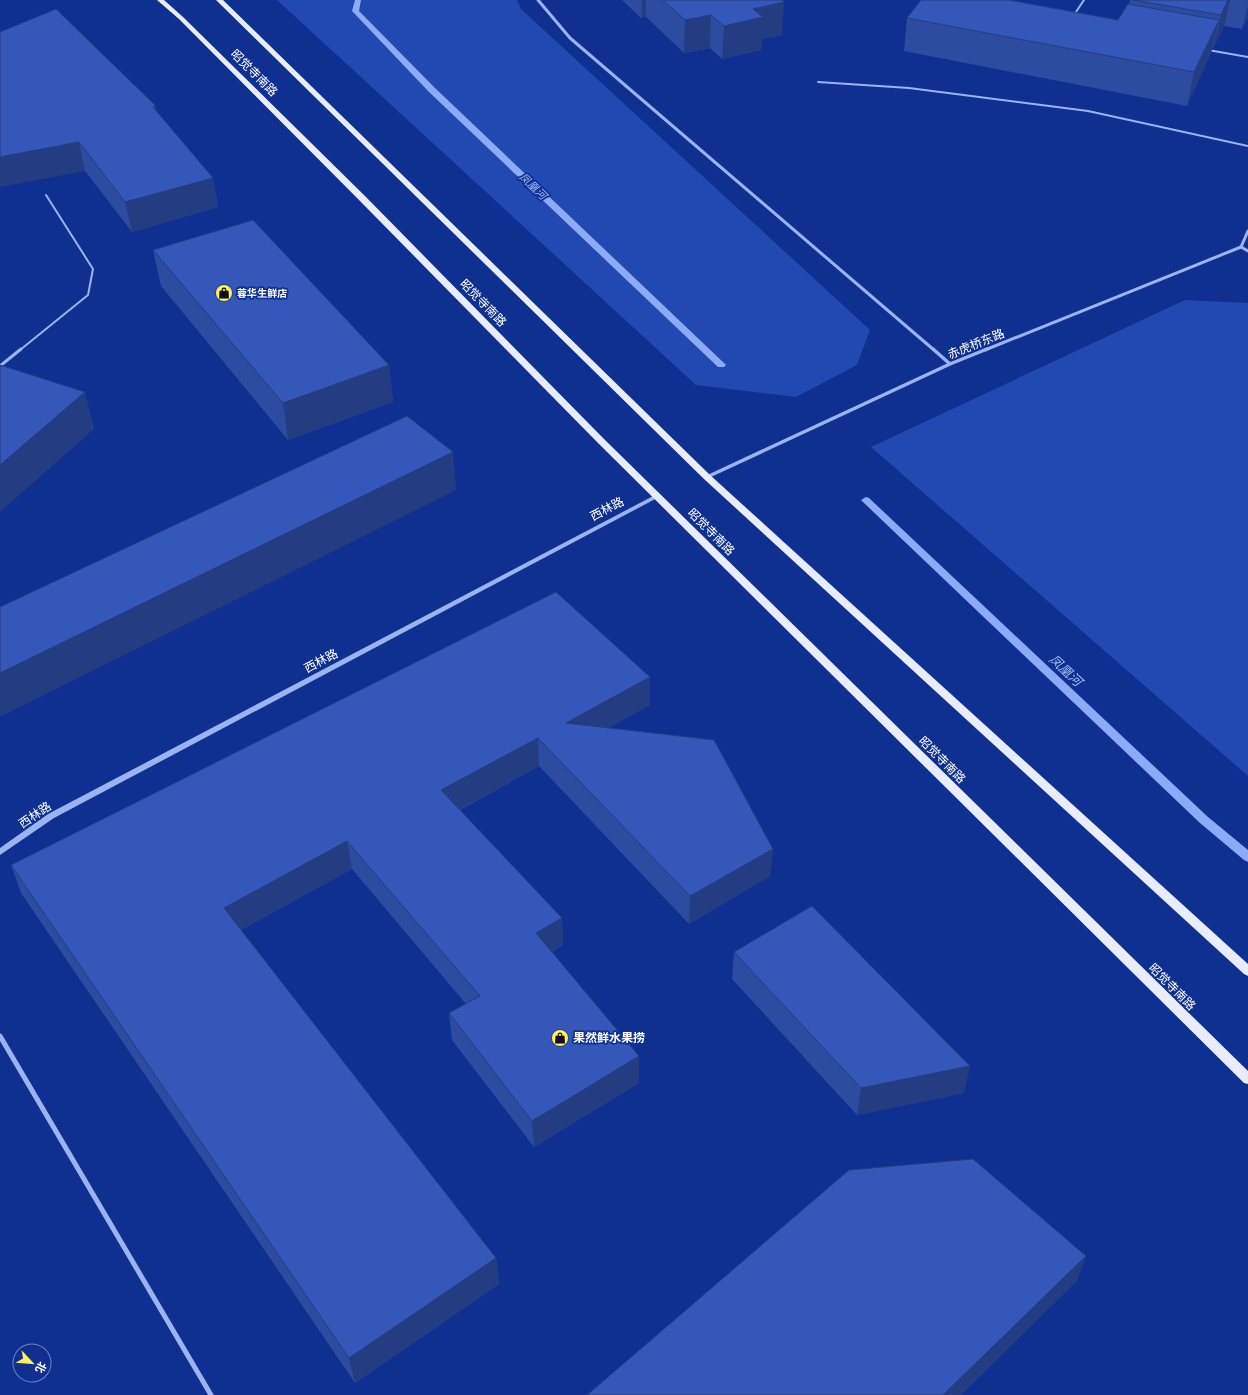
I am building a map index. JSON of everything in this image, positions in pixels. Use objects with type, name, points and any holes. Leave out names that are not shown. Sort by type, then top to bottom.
[{"type":"main road","name":"昭觉寺南路","points":[[160,0],[181,18],[362,198],[657,496],[1248,1079]]},
{"type":"main road","points":[[219,0],[707,477],[1248,971]]},
{"type":"street","points":[[538,0],[570,38],[950,364]]},
{"type":"street","points":[[1248,231],[1241,247],[1248,251]]},
{"type":"street","name":"赤虎桥东路","points":[[707,477],[950,364],[1241,247]]},
{"type":"street","name":"西林路","points":[[0,852],[51,816],[657,496]]},
{"type":"street","points":[[0,1036],[212,1395]]},
{"type":"lane","points":[[1071,18],[1084,0]]},
{"type":"lane","points":[[1201,48],[1248,57]]},
{"type":"lane","points":[[818,82],[909,88],[1088,111],[1248,146]]},
{"type":"lane","points":[[0,366],[88,295],[93,269],[46,195]]},
{"type":"shaded area","points":[[277,0],[517,0],[521,9],[870,330],[857,365],[796,397],[696,385]]},
{"type":"shaded area","points":[[1185,300],[1248,303],[1248,776],[871,447]]},
{"type":"building","points":[[663,0],[782,0],[784,2],[753,9],[763,17],[724,26],[711,15],[685,20]]},
{"type":"building","points":[[921,0],[1009,0],[1118,20],[1128,4],[1219,20],[1194,72],[907,18]]},
{"type":"building","points":[[1133,0],[1228,0],[1221,15]]},
{"type":"building","points":[[56,9],[156,106],[153,107],[213,178],[125,202],[79,142],[0,157],[0,32]]},
{"type":"building","points":[[253,220],[389,365],[283,403],[153,250]]},
{"type":"building","points":[[0,365],[85,392],[0,465]]},
{"type":"building","points":[[407,416],[453,452],[0,673],[0,607]]},
{"type":"building","points":[[556,592],[650,677],[566,723],[714,740],[773,849],[690,896],[538,738],[441,790],[562,918],[536,933],[639,1056],[532,1121],[449,1013],[480,996],[347,841],[224,908],[496,1258],[349,1358],[11,865]]},
{"type":"building","points":[[812,906],[970,1066],[861,1088],[734,952]]},
{"type":"building","points":[[973,1159],[1086,1256],[943,1395],[587,1395],[849,1170]]},
{"type":"waterway","name":"凤凰河","points":[[358,0],[355,11],[432,90],[721,365]]},
{"type":"waterway","name":"凤凰河","points":[[866,500],[1204,820],[1248,857]]},
{"type":"place","name":"蓉华生鲜店","points":[[224,293]]},
{"type":"place","name":"果然鲜水果捞","points":[[560,1038]]}]
